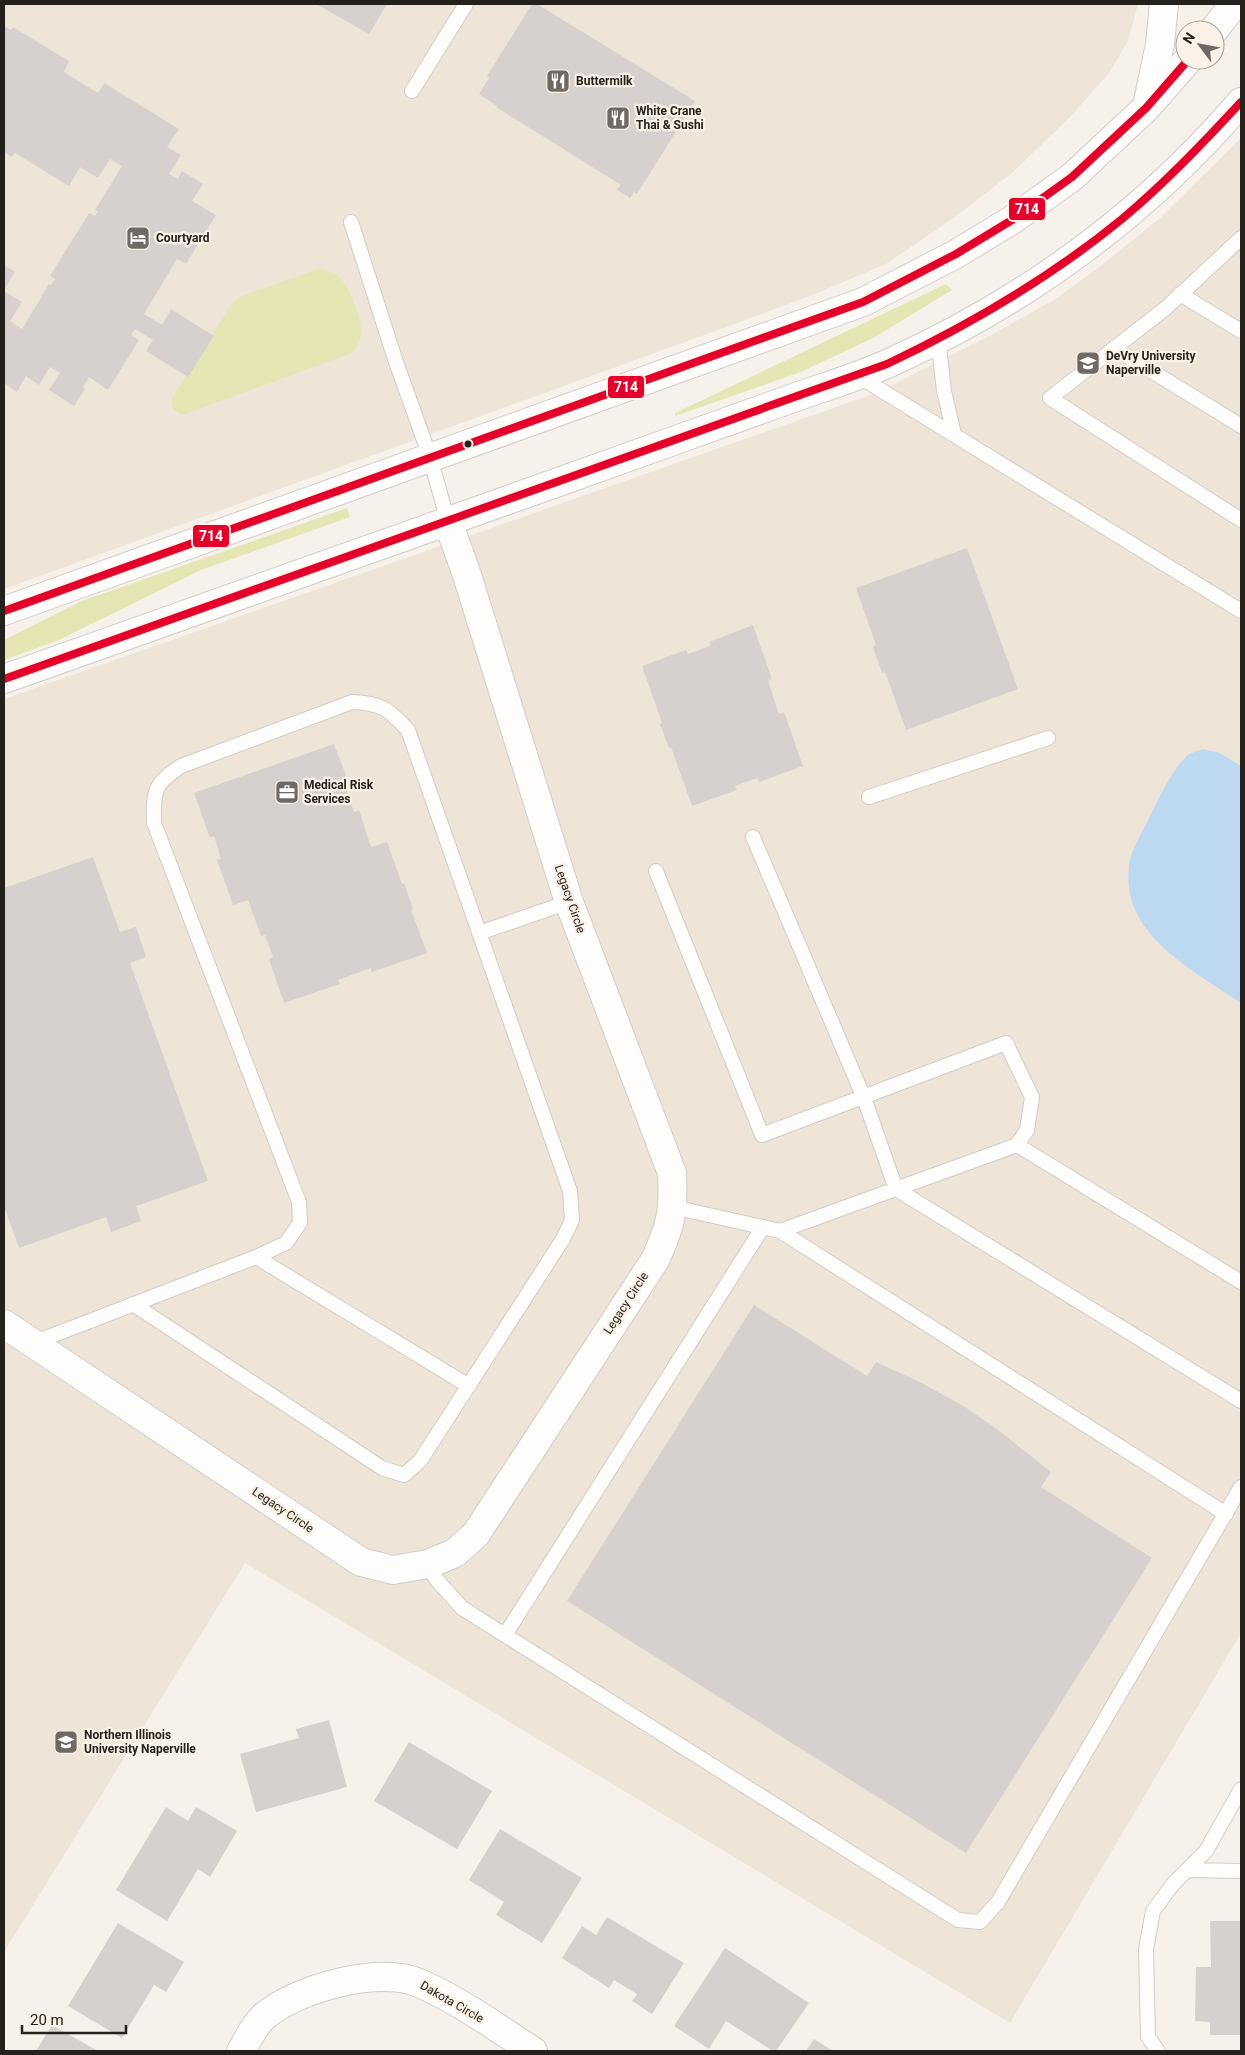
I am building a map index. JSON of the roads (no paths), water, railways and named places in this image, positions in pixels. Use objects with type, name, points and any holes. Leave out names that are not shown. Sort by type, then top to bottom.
[{"type":"street","points":[[1146,108],[1160,44],[1164,4]]},
{"type":"street","points":[[1222,20],[1234,4]]},
{"type":"street","points":[[4,611],[863,302],[956,254],[1012,220],[1072,177],[1146,108],[1179,70]]},
{"type":"street","points":[[4,679],[885,365],[1022,292],[1107,232],[1157,189],[1220,127],[1241,102]]},
{"type":"street","name":"Legacy Circle","points":[[4,1324],[361,1562],[393,1570],[428,1564],[455,1552],[476,1534],[655,1260],[669,1228],[673,1207],[672,1173],[570,902],[466,572],[448,522]]},
{"type":"street","name":"Dakota Circle","points":[[241,2051],[265,2015],[291,1998],[316,1987],[372,1978],[392,1977],[417,1982],[425,1986],[533,2051]]},
{"type":"lane","points":[[412,91],[466,4]]},
{"type":"lane","points":[[351,222],[396,362],[430,457],[448,522]]},
{"type":"lane","points":[[1241,238],[1166,308],[1050,398],[1241,520]]},
{"type":"lane","points":[[1180,294],[1241,331]]},
{"type":"lane","points":[[938,338],[944,391],[954,434]]},
{"type":"lane","points":[[1114,348],[1241,426]]},
{"type":"lane","points":[[856,375],[1241,610]]},
{"type":"lane","points":[[33,1343],[133,1304],[256,1257],[286,1243],[300,1223],[298,1202],[154,823],[154,799],[163,778],[181,766],[352,702],[369,703],[389,710],[408,730],[570,1191],[572,1220],[563,1239],[420,1461],[404,1475],[382,1468],[133,1304]]},
{"type":"lane","points":[[869,797],[1048,738]]},
{"type":"lane","points":[[753,837],[864,1098],[896,1188],[1241,1402]]},
{"type":"lane","points":[[656,871],[762,1135],[1006,1043],[1032,1097],[1027,1130],[1017,1145],[780,1231]]},
{"type":"lane","points":[[479,932],[570,902]]},
{"type":"lane","points":[[1017,1145],[1241,1282]]},
{"type":"lane","points":[[673,1207],[780,1231],[1226,1514]]},
{"type":"lane","points":[[505,1635],[763,1227]]},
{"type":"lane","points":[[256,1257],[469,1386]]},
{"type":"lane","points":[[428,1564],[436,1579],[462,1608],[958,1920],[980,1922],[998,1902],[1241,1488]]},
{"type":"lane","points":[[1158,2051],[1148,2037],[1146,1949],[1153,1911],[1173,1884],[1206,1850],[1241,1789]]},
{"type":"lane","points":[[1187,1870],[1241,1871]]},
{"type":"water","points":[[1203,749],[1220,753],[1241,766],[1241,1003],[1201,977],[1162,946],[1146,928],[1135,908],[1129,886],[1132,854],[1163,791],[1181,762],[1191,753]]},
{"type":"place","name":"Buttermilk","points":[[558,81]]},
{"type":"place","name":"White Crane Thai & Sushi","points":[[618,118]]},
{"type":"place","name":"Courtyard","points":[[138,238]]},
{"type":"place","name":"DeVry University Naperville","points":[[1088,363]]},
{"type":"place","name":"Medical Risk Services","points":[[287,792]]},
{"type":"place","name":"Northern Illinois University Naperville","points":[[66,1742]]}]
